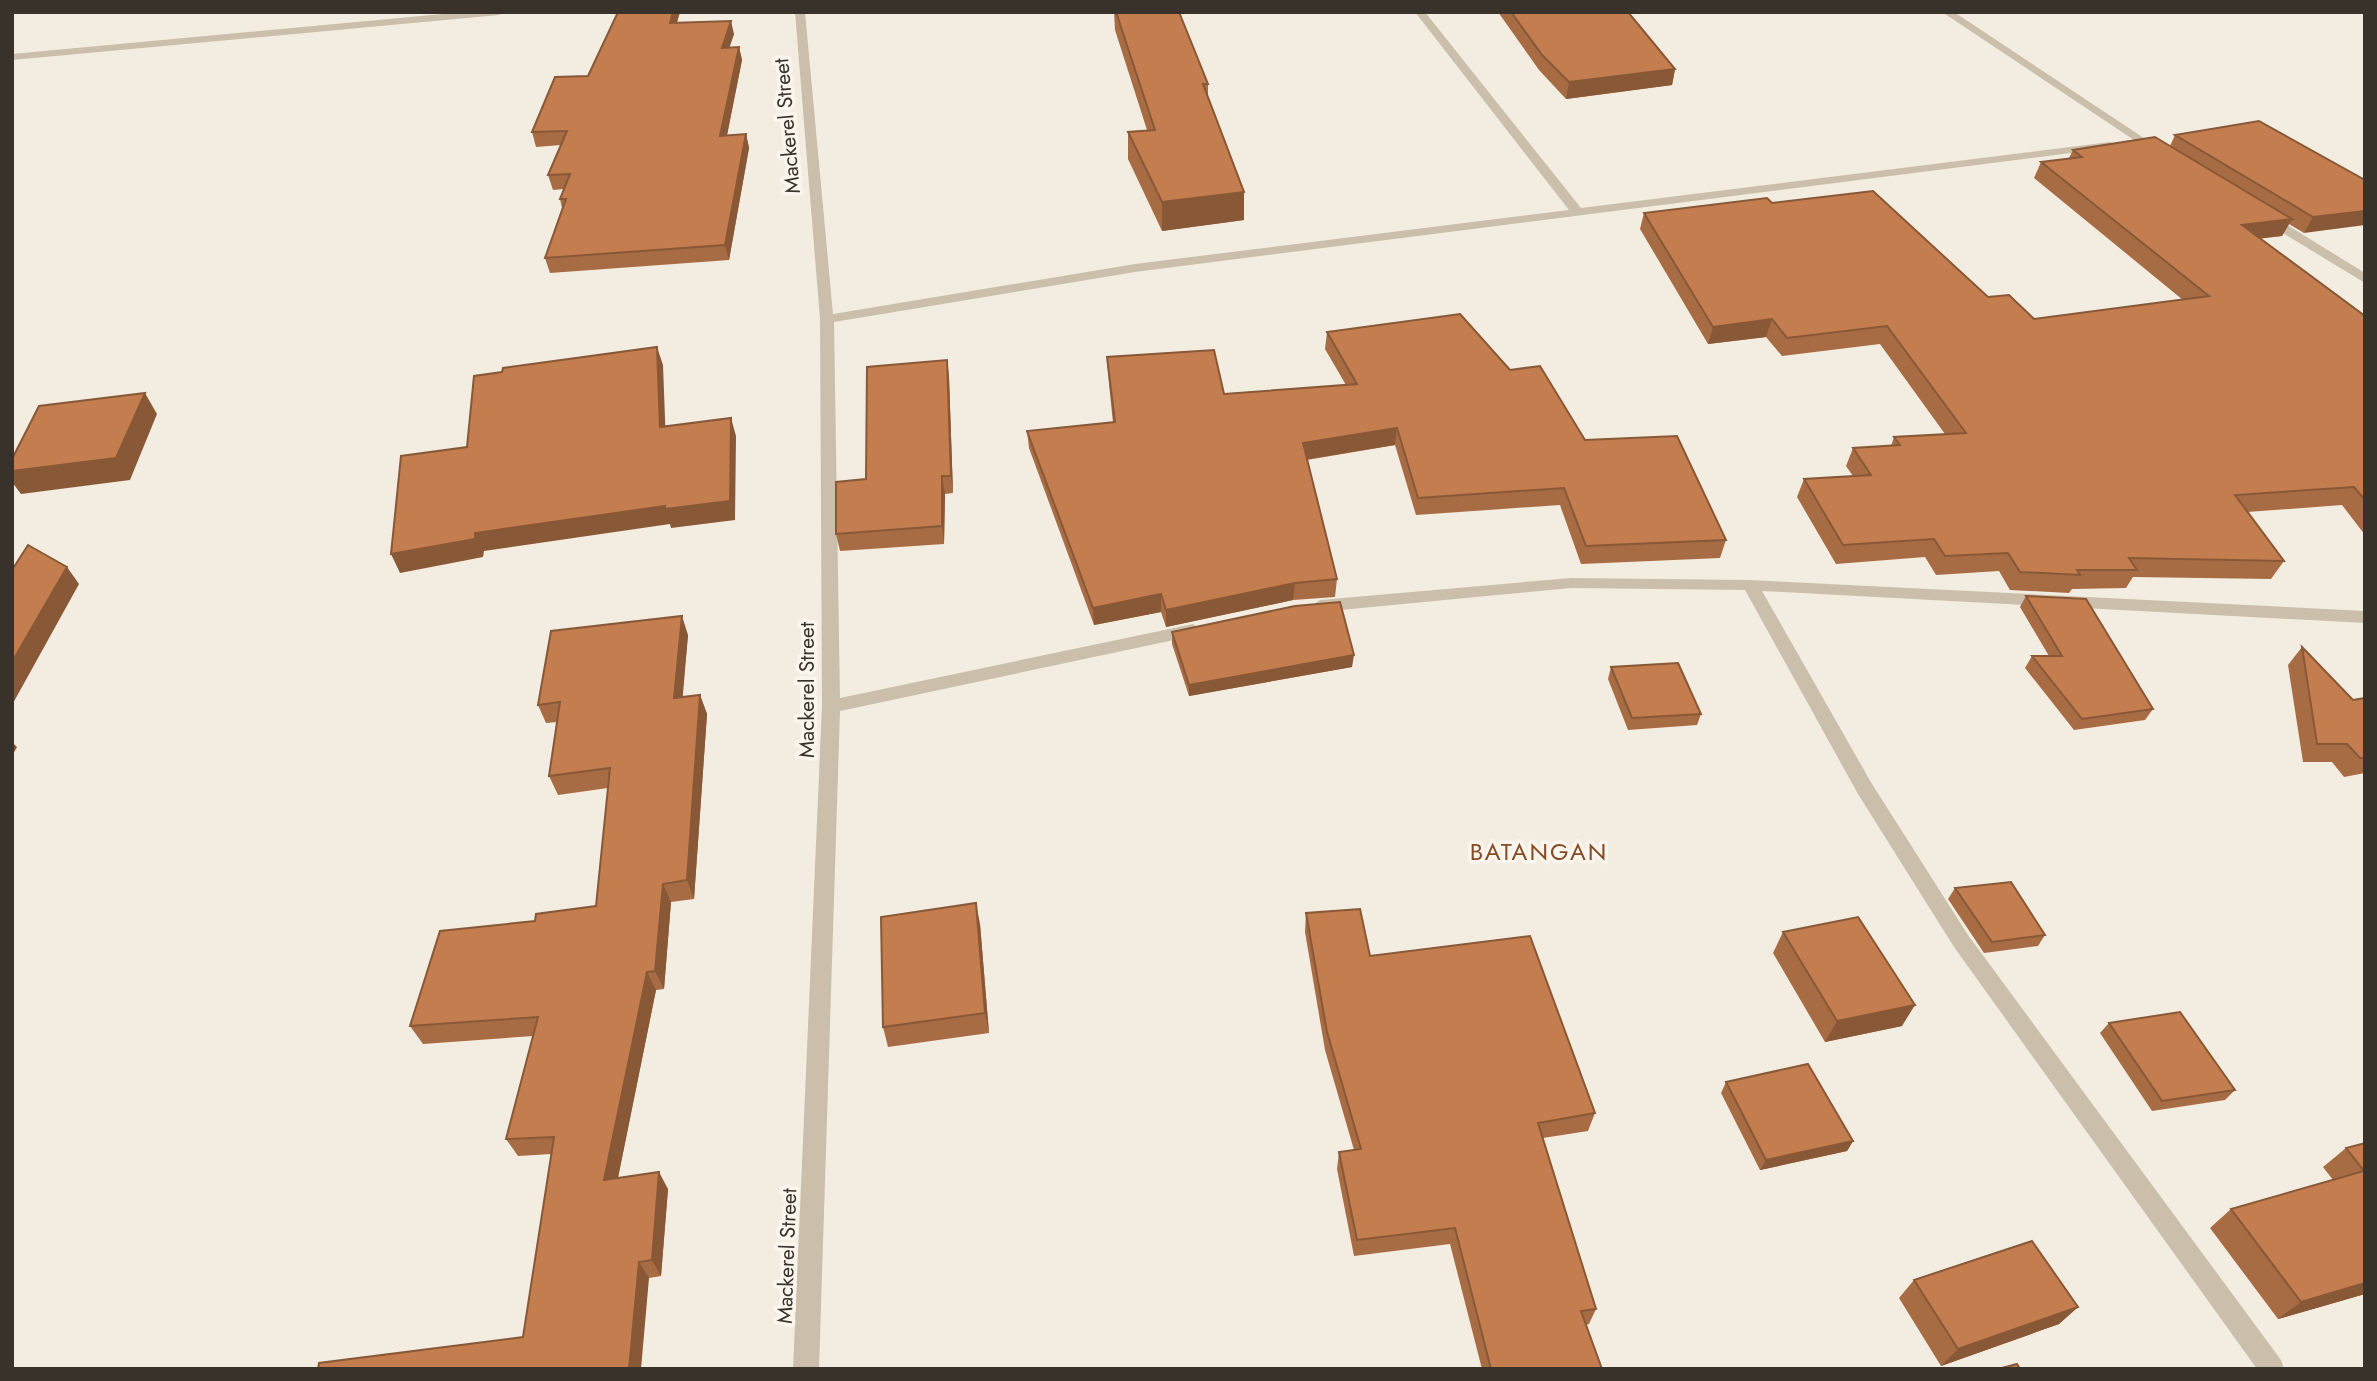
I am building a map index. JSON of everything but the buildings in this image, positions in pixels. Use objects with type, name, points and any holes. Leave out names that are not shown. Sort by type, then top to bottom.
[{"type":"street","points":[[12,57],[499,12]]},
{"type":"street","name":"Mackerel Street","points":[[800,12],[827,319],[831,706],[806,1369]]},
{"type":"street","points":[[1420,12],[1578,214]]},
{"type":"street","points":[[1947,12],[2175,162]]},
{"type":"street","points":[[827,319],[1135,268],[2141,141]]},
{"type":"street","points":[[2255,211],[2365,279]]},
{"type":"street","points":[[1308,607],[1572,583],[1750,585],[2365,617]]},
{"type":"street","points":[[1750,585],[1864,789],[1961,941],[2272,1369]]},
{"type":"street","points":[[831,706],[1212,626]]},
{"type":"district","name":"BATANGAN","points":[[1539,852]]}]
